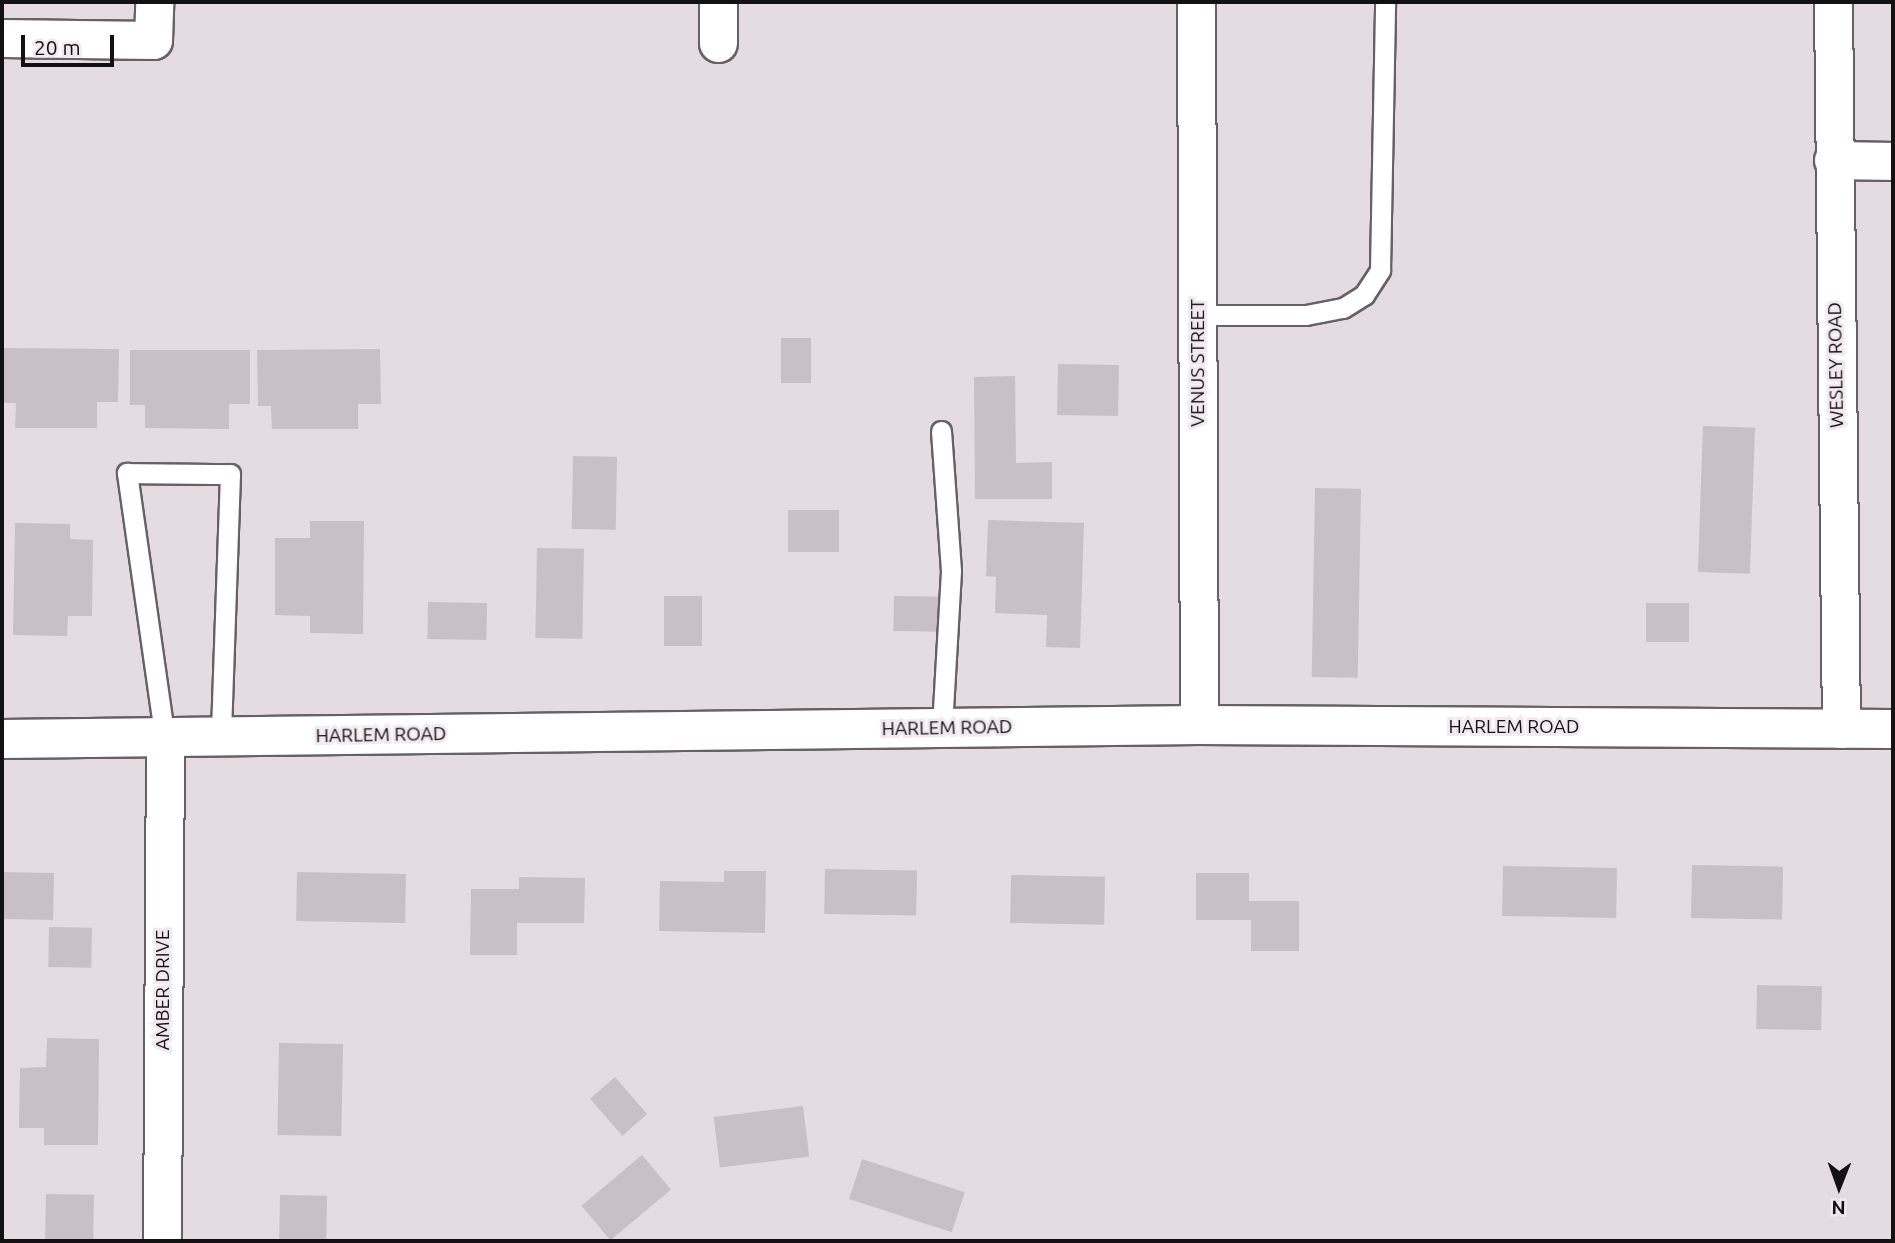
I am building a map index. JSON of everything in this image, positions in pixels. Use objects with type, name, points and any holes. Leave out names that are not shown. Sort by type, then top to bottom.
[{"type":"main road","name":"HARLEM ROAD","points":[[2,739],[165,740],[1199,725],[1893,729]]},
{"type":"street","points":[[2,38],[153,40],[155,2]]},
{"type":"street","points":[[718,2],[718,43]]},
{"type":"street","name":"VENUS STREET","points":[[1196,2],[1199,725]]},
{"type":"street","name":"WESLEY ROAD","points":[[1833,2],[1841,729]]},
{"type":"street","points":[[1833,160],[1893,161]]},
{"type":"street","name":"AMBER DRIVE","points":[[162,1241],[165,740]]},
{"type":"lane","points":[[1197,315],[1306,315],[1343,308],[1364,295],[1380,270],[1385,2]]},
{"type":"lane","points":[[941,431],[951,571],[942,728]]},
{"type":"lane","points":[[165,740],[127,473],[230,474],[221,738]]},
{"type":"building","points":[[781,338],[811,338],[811,383],[781,383]]},
{"type":"building","points":[[2,348],[119,349],[118,402],[97,402],[97,428],[15,428],[16,403],[2,403]]},
{"type":"building","points":[[380,349],[381,404],[358,404],[358,429],[272,429],[271,406],[258,406],[257,350]]},
{"type":"building","points":[[130,350],[250,350],[250,404],[229,404],[229,429],[145,428],[145,405],[130,405]]},
{"type":"building","points":[[1058,364],[1119,365],[1118,416],[1057,415]]},
{"type":"building","points":[[1015,376],[1016,463],[1052,462],[1052,499],[975,499],[974,377]]},
{"type":"building","points":[[1703,426],[1755,428],[1750,574],[1698,572]]},
{"type":"building","points":[[573,456],[617,457],[616,530],[572,529]]},
{"type":"building","points":[[1315,488],[1361,489],[1358,678],[1312,677]]},
{"type":"building","points":[[788,510],[839,510],[839,552],[788,552]]},
{"type":"building","points":[[988,520],[1084,523],[1080,648],[1046,647],[1047,615],[995,613],[996,577],[986,576]]},
{"type":"building","points":[[310,521],[364,521],[363,634],[310,633],[310,616],[275,615],[275,538],[310,538]]},
{"type":"building","points":[[15,523],[70,524],[70,539],[93,540],[92,616],[68,616],[67,636],[13,635]]},
{"type":"building","points":[[537,548],[584,549],[582,639],[535,638]]},
{"type":"building","points":[[664,596],[702,596],[702,646],[664,646]]},
{"type":"building","points":[[894,596],[943,597],[942,632],[893,631]]},
{"type":"building","points":[[428,602],[487,603],[486,640],[427,639]]},
{"type":"building","points":[[1646,603],[1689,603],[1689,642],[1646,642]]},
{"type":"building","points":[[1692,865],[1783,867],[1782,920],[1691,918]]},
{"type":"building","points":[[1503,866],[1617,868],[1616,918],[1502,916]]},
{"type":"building","points":[[825,869],[917,871],[916,916],[824,914]]},
{"type":"building","points":[[724,871],[766,871],[765,933],[659,931],[660,881],[724,882]]},
{"type":"building","points":[[2,872],[54,873],[53,920],[2,919]]},
{"type":"building","points":[[297,872],[406,874],[405,923],[296,921]]},
{"type":"building","points":[[1196,873],[1249,873],[1249,901],[1299,901],[1299,951],[1251,951],[1251,920],[1196,920]]},
{"type":"building","points":[[1011,875],[1105,877],[1104,925],[1010,923]]},
{"type":"building","points":[[519,877],[585,878],[584,923],[517,923],[517,955],[470,955],[471,889],[519,889]]},
{"type":"building","points":[[49,927],[92,928],[91,968],[48,967]]},
{"type":"building","points":[[1757,985],[1822,986],[1821,1030],[1756,1029]]},
{"type":"building","points":[[47,1038],[99,1039],[98,1145],[44,1145],[44,1128],[19,1128],[20,1068],[46,1067]]},
{"type":"building","points":[[279,1043],[343,1044],[341,1136],[277,1135]]},
{"type":"building","points":[[615,1077],[647,1114],[622,1136],[590,1099]]},
{"type":"building","points":[[803,1106],[809,1157],[720,1168],[714,1117]]},
{"type":"building","points":[[642,1155],[671,1189],[610,1240],[581,1206]]},
{"type":"building","points":[[862,1159],[965,1192],[952,1232],[849,1199]]},
{"type":"building","points":[[46,1194],[94,1195],[93,1241],[45,1241]]},
{"type":"building","points":[[280,1195],[327,1196],[326,1241],[279,1241]]}]
